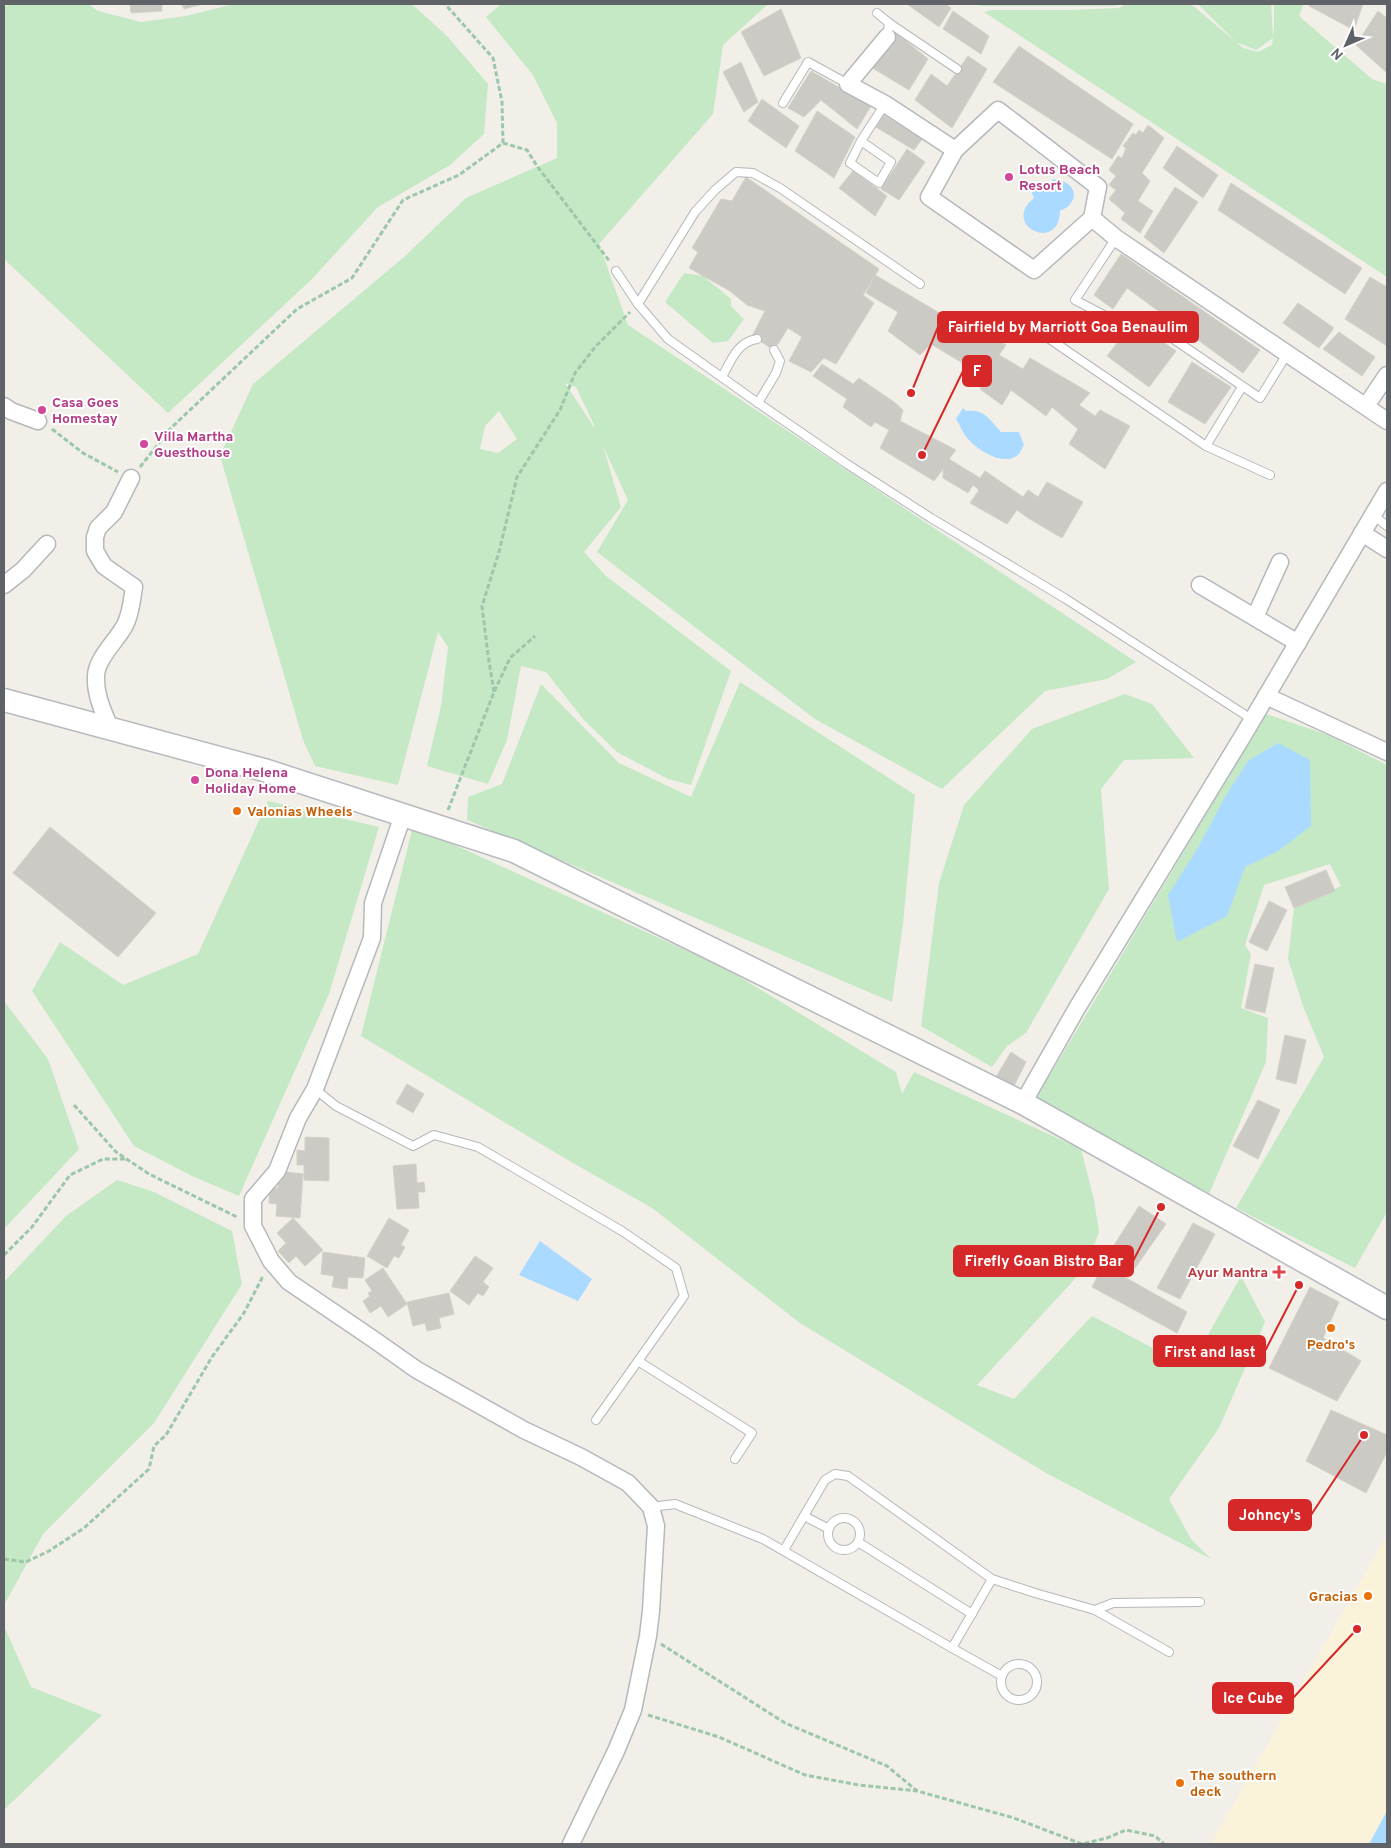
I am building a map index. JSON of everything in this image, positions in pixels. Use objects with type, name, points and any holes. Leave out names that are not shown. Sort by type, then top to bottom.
[{"type":"street","points":[[888,30],[848,84],[885,104],[955,150]]},
{"type":"street","points":[[998,110],[1098,187],[1092,218],[1034,270],[929,197],[955,150],[998,110]]},
{"type":"street","points":[[1092,218],[1116,238],[1387,421]]},
{"type":"street","points":[[1366,406],[1387,375]]},
{"type":"street","points":[[4,406],[11,411],[38,421]]},
{"type":"street","points":[[110,728],[98,702],[96,674],[108,647],[125,625],[132,605],[134,587],[104,566],[95,551],[95,537],[98,528],[114,512],[131,478]]},
{"type":"street","points":[[1023,1103],[1077,1008],[1252,720],[1387,491]]},
{"type":"street","points":[[1362,533],[1387,549]]},
{"type":"street","points":[[4,585],[23,570],[47,544]]},
{"type":"street","points":[[1255,617],[1280,562]]},
{"type":"street","points":[[1200,584],[1298,643]]},
{"type":"street","points":[[1266,696],[1387,752]]},
{"type":"street","points":[[4,700],[264,770],[514,851],[1023,1103],[1387,1308]]},
{"type":"street","points":[[403,814],[373,903],[372,938],[315,1089],[298,1118],[277,1171],[253,1199],[253,1226],[271,1261],[289,1282],[416,1370],[524,1430],[581,1457],[628,1483],[651,1507],[656,1526],[648,1636],[633,1710],[616,1751],[571,1844]]},
{"type":"lane","points":[[877,13],[888,30],[957,69]]},
{"type":"lane","points":[[783,103],[808,62],[848,84]]},
{"type":"lane","points":[[861,141],[891,162],[879,183],[850,163],[861,141],[885,104]]},
{"type":"lane","points":[[638,304],[695,212],[715,190],[736,172],[753,173],[780,188],[920,284]]},
{"type":"lane","points":[[1116,238],[1075,300],[1118,322],[1141,317],[1260,398],[1287,354]]},
{"type":"lane","points":[[616,272],[638,304],[668,339],[758,403],[914,507],[1091,615],[1252,720]]},
{"type":"lane","points":[[1035,329],[1206,446],[1270,475]]},
{"type":"lane","points":[[722,377],[742,345],[747,340],[756,339]]},
{"type":"lane","points":[[758,403],[776,373],[780,362],[774,350]]},
{"type":"lane","points":[[1206,446],[1242,387]]},
{"type":"lane","points":[[1373,515],[1387,526]]},
{"type":"lane","points":[[315,1089],[336,1106],[413,1146],[434,1135],[478,1147],[622,1231],[676,1268],[684,1296],[596,1420]]},
{"type":"lane","points":[[638,1361],[752,1433],[735,1459]]},
{"type":"lane","points":[[784,1550],[825,1480],[835,1474],[848,1476],[992,1579],[1095,1610],[1170,1652]]},
{"type":"lane","points":[[651,1507],[675,1504],[763,1538],[1002,1676]]},
{"type":"lane","points":[[804,1516],[829,1529]]},
{"type":"lane","points":[[840,1518],[850,1519],[858,1527],[860,1537],[855,1546],[846,1550],[835,1548],[827,1535],[829,1529],[840,1518]]},
{"type":"lane","points":[[858,1542],[972,1614]]},
{"type":"lane","points":[[952,1648],[992,1579]]},
{"type":"lane","points":[[1095,1610],[1113,1603],[1200,1602]]},
{"type":"lane","points":[[1022,1664],[1033,1670],[1036,1675],[1037,1687],[1035,1693],[1025,1700],[1013,1700],[1004,1693],[1000,1681],[1002,1676],[1010,1666],[1022,1664]]},
{"type":"path","points":[[445,4],[493,58],[502,102],[503,143]]},
{"type":"path","points":[[503,143],[527,150],[616,272]]},
{"type":"path","points":[[38,421],[61,435],[83,453],[131,478],[171,428],[297,309],[352,278],[403,200],[459,175],[503,143]]},
{"type":"path","points":[[494,692],[482,606],[499,552],[517,477],[560,410],[575,373],[602,339],[638,304]]},
{"type":"path","points":[[442,827],[494,692],[510,658],[535,636]]},
{"type":"path","points":[[74,1105],[116,1152],[126,1159],[149,1174],[223,1209],[253,1226]]},
{"type":"path","points":[[4,1255],[32,1228],[70,1175],[103,1159],[126,1159]]},
{"type":"path","points":[[4,1559],[26,1562],[49,1551],[84,1528],[149,1469],[154,1446],[166,1436],[212,1357],[244,1313],[271,1261]]},
{"type":"path","points":[[648,1636],[785,1723],[887,1766],[917,1790]]},
{"type":"path","points":[[633,1710],[719,1737],[805,1775],[859,1784],[917,1790],[1014,1818],[1082,1844],[1107,1838],[1126,1830],[1156,1836],[1164,1844]]},
{"type":"green space","points":[[8,4],[88,4],[98,11],[141,22],[186,16],[234,4],[412,4],[447,36],[488,84],[484,134],[450,165],[378,207],[310,281],[168,413],[4,259],[4,8]]},
{"type":"green space","points":[[501,4],[768,4],[723,45],[713,114],[599,244],[628,325],[1136,662],[1107,679],[1045,691],[942,789],[815,719],[597,552],[628,500],[603,446],[621,507],[584,552],[606,576],[731,671],[691,785],[668,779],[617,752],[584,720],[546,672],[521,666],[507,740],[488,784],[427,766],[441,706],[448,647],[438,632],[398,785],[315,766],[303,740],[220,456],[253,384],[404,257],[466,198],[557,158],[557,123],[533,75],[486,17]],"holes":[[[565,383],[576,387],[595,427],[594,427]],[[499,411],[517,439],[498,453],[480,449],[485,426]]]},
{"type":"green space","points":[[977,4],[1119,4],[1116,6],[980,6]]},
{"type":"green space","points":[[1125,4],[1191,4],[1243,48],[1258,52],[1272,45],[1273,38],[1256,50],[1236,42],[1198,4],[1271,4],[1273,37],[1274,4],[1304,4],[1299,16],[1372,79],[1387,84],[1387,277],[984,12],[992,10],[1120,8]]},
{"type":"green space","points":[[684,273],[703,276],[731,299],[731,306],[744,319],[728,341],[713,343],[665,302]]},
{"type":"green space","points":[[740,682],[915,795],[903,924],[892,1002],[467,820],[468,797],[502,784],[541,684],[619,763],[691,797]]},
{"type":"green space","points":[[1125,694],[1152,704],[1194,758],[1124,760],[1101,789],[1109,889],[1026,1033],[1007,1046],[992,1067],[921,1026],[939,883],[964,805],[1032,729]]},
{"type":"green space","points":[[1266,714],[1328,735],[1387,765],[1387,1212],[1355,1268],[1236,1208],[1324,1057],[1303,1006],[1288,959],[1294,908],[1341,886],[1330,864],[1264,885],[1245,945],[1251,954],[1241,1008],[1268,1018],[1266,1062],[1209,1194],[1035,1100]]},
{"type":"green space","points":[[268,801],[379,827],[329,994],[239,1196],[192,1176],[134,1146],[32,991],[60,942],[123,985],[198,954]]},
{"type":"green space","points":[[413,826],[725,968],[896,1072],[902,1094],[914,1072],[1081,1149],[1094,1200],[1099,1232],[1086,1267],[977,1385],[1014,1399],[1092,1316],[1164,1354],[1199,1351],[1241,1276],[1265,1322],[1219,1428],[1169,1499],[1191,1539],[1211,1559],[1046,1473],[800,1323],[652,1208],[566,1159],[361,1036]]},
{"type":"green space","points":[[4,1001],[48,1059],[79,1149],[4,1229]]},
{"type":"green space","points":[[117,1180],[154,1192],[232,1231],[242,1284],[154,1423],[43,1534],[4,1605],[4,1282],[66,1216]]},
{"type":"green space","points":[[4,1626],[31,1687],[102,1715],[4,1810]]},
{"type":"sand","points":[[1387,1535],[1387,1811],[1369,1844],[1211,1844]]},
{"type":"water","points":[[1054,179],[1064,182],[1071,187],[1074,195],[1073,199],[1068,206],[1060,211],[1057,224],[1051,231],[1042,233],[1034,231],[1027,225],[1024,217],[1025,208],[1034,198],[1031,191],[1033,186],[1041,182],[1046,184]]},
{"type":"water","points":[[963,408],[966,411],[982,413],[1001,432],[1019,432],[1024,445],[1019,454],[1012,458],[998,458],[984,452],[972,443],[956,419]]},
{"type":"water","points":[[1278,743],[1310,760],[1311,826],[1278,851],[1245,867],[1227,916],[1177,942],[1168,895],[1198,848],[1225,797],[1248,761]]},
{"type":"water","points":[[540,1241],[592,1279],[578,1301],[519,1275]]},
{"type":"water","points":[[1387,1811],[1387,1844],[1369,1844]]},
{"type":"building","points":[[130,4],[162,4],[162,11],[131,13]]},
{"type":"building","points":[[182,4],[202,4],[184,9]]},
{"type":"building","points":[[907,4],[945,4],[951,8],[939,27]]},
{"type":"building","points":[[1311,4],[1363,4],[1354,30],[1309,6]]},
{"type":"building","points":[[781,9],[801,58],[764,76],[741,32]]},
{"type":"building","points":[[953,11],[989,36],[981,54],[943,29]]},
{"type":"building","points":[[1378,11],[1387,18],[1387,73],[1356,45]]},
{"type":"building","points":[[895,32],[928,59],[909,90],[869,66]]},
{"type":"building","points":[[1019,46],[1133,124],[1112,159],[993,82]]},
{"type":"building","points":[[968,56],[987,69],[952,128],[915,100],[931,74],[947,86]]},
{"type":"building","points":[[741,62],[758,102],[744,112],[723,72]]},
{"type":"building","points":[[811,71],[871,106],[857,129],[821,100],[804,117],[788,108]]},
{"type":"building","points":[[762,99],[799,126],[786,148],[748,121]]},
{"type":"building","points":[[817,111],[855,137],[834,178],[795,151]]},
{"type":"building","points":[[883,115],[922,139],[914,150],[876,127]]},
{"type":"building","points":[[1148,125],[1164,138],[1142,173],[1150,181],[1138,201],[1153,211],[1140,233],[1121,219],[1125,213],[1109,199],[1116,190],[1109,185],[1116,176],[1109,170],[1118,156],[1122,158],[1126,148],[1123,146],[1133,133],[1136,135],[1139,130],[1143,133]]},
{"type":"building","points":[[1177,146],[1218,175],[1203,198],[1163,168]]},
{"type":"building","points":[[907,149],[925,162],[899,200],[881,189]]},
{"type":"building","points":[[853,171],[887,196],[875,216],[839,188]]},
{"type":"building","points":[[746,177],[879,269],[863,295],[874,303],[836,364],[824,358],[811,372],[789,361],[802,337],[788,328],[774,350],[752,336],[765,311],[747,305],[730,291],[689,268],[698,252],[692,248],[721,199],[732,201]]},
{"type":"building","points":[[1231,183],[1362,268],[1345,294],[1218,210]]},
{"type":"building","points":[[1175,187],[1198,202],[1164,253],[1144,237]]},
{"type":"building","points":[[1121,254],[1260,350],[1243,373],[1127,288],[1113,309],[1094,295]]},
{"type":"building","points":[[875,275],[960,325],[963,313],[1006,345],[999,355],[1023,369],[1030,358],[1090,393],[1079,405],[1095,416],[1100,410],[1130,426],[1105,469],[1069,444],[1078,429],[1052,407],[1046,416],[1011,390],[1002,405],[980,389],[986,377],[931,344],[920,355],[888,331],[898,312],[866,293]]},
{"type":"building","points":[[1370,277],[1387,287],[1387,346],[1345,319]]},
{"type":"building","points":[[1298,303],[1334,328],[1319,348],[1283,323]]},
{"type":"building","points":[[1134,322],[1176,351],[1149,387],[1107,356]]},
{"type":"building","points":[[1339,332],[1375,357],[1362,376],[1323,349]]},
{"type":"building","points":[[1192,362],[1231,387],[1205,424],[1168,402]]},
{"type":"building","points":[[822,364],[853,384],[859,378],[894,402],[903,410],[900,421],[956,450],[949,459],[980,478],[985,471],[1023,497],[1028,490],[1038,497],[1047,482],[1083,502],[1062,538],[1017,510],[1007,524],[970,503],[979,490],[973,485],[968,493],[943,478],[943,469],[934,481],[880,448],[889,430],[875,422],[871,427],[843,407],[847,399],[813,376]]},
{"type":"building","points":[[50,827],[156,913],[118,957],[13,873]]},
{"type":"building","points":[[1326,870],[1335,891],[1294,908],[1285,887]]},
{"type":"building","points":[[1269,901],[1287,910],[1267,951],[1249,942]]},
{"type":"building","points":[[1255,964],[1274,968],[1265,1013],[1245,1008]]},
{"type":"building","points":[[1285,1035],[1306,1040],[1296,1084],[1276,1079]]},
{"type":"building","points":[[1011,1052],[1026,1062],[1014,1086],[996,1077]]},
{"type":"building","points":[[407,1084],[424,1094],[413,1113],[396,1103]]},
{"type":"building","points":[[1258,1100],[1280,1110],[1258,1159],[1233,1146]]},
{"type":"building","points":[[305,1137],[329,1138],[329,1181],[304,1180],[304,1165],[297,1165],[297,1150],[305,1151]]},
{"type":"building","points":[[416,1164],[417,1183],[424,1182],[425,1192],[418,1192],[419,1208],[397,1209],[393,1166]]},
{"type":"building","points":[[279,1171],[303,1174],[300,1218],[276,1216],[277,1204],[269,1203],[270,1188],[278,1188]]},
{"type":"building","points":[[1139,1206],[1166,1224],[1135,1268],[1111,1250]]},
{"type":"building","points":[[293,1218],[323,1250],[305,1266],[296,1256],[289,1263],[278,1251],[286,1243],[277,1233]]},
{"type":"building","points":[[389,1218],[409,1230],[401,1245],[405,1247],[399,1258],[394,1256],[387,1268],[367,1256]]},
{"type":"building","points":[[1193,1223],[1215,1234],[1180,1299],[1157,1288]]},
{"type":"building","points":[[323,1252],[365,1258],[363,1278],[348,1277],[347,1289],[332,1287],[334,1276],[321,1274]]},
{"type":"building","points":[[475,1256],[493,1268],[483,1282],[489,1287],[483,1296],[478,1293],[469,1305],[450,1291]]},
{"type":"building","points":[[1103,1265],[1187,1312],[1177,1333],[1092,1287]]},
{"type":"building","points":[[383,1268],[407,1304],[388,1317],[381,1306],[370,1313],[363,1301],[370,1296],[368,1293],[372,1291],[365,1280]]},
{"type":"building","points":[[1310,1287],[1339,1302],[1323,1338],[1361,1361],[1337,1401],[1269,1368]]},
{"type":"building","points":[[449,1293],[454,1314],[439,1318],[441,1328],[427,1331],[425,1323],[413,1326],[407,1302]]},
{"type":"building","points":[[1331,1410],[1387,1435],[1387,1452],[1366,1493],[1306,1461]]},
{"type":"place","name":"Lotus Beach Resort","points":[[1009,177]]},
{"type":"place","name":"Fairfield by Marriott Goa Benaulim","points":[[911,393]]},
{"type":"place","name":"Casa Goes Homestay","points":[[42,410]]},
{"type":"place","name":"Villa Martha Guesthouse","points":[[144,444]]},
{"type":"place","name":"F","points":[[922,455]]},
{"type":"place","name":"Dona Helena Holiday Home","points":[[195,780]]},
{"type":"place","name":"Valonias Wheels","points":[[237,811]]},
{"type":"place","name":"Firefly Goan Bistro Bar","points":[[1161,1207]]},
{"type":"place","name":"Ayur Mantra","points":[[1279,1272]]},
{"type":"place","name":"First and last","points":[[1299,1285]]},
{"type":"place","name":"Pedro's","points":[[1331,1328]]},
{"type":"place","name":"Johncy's","points":[[1364,1435]]},
{"type":"place","name":"Gracias","points":[[1368,1596]]},
{"type":"place","name":"Ice Cube","points":[[1357,1629]]},
{"type":"place","name":"The southern deck","points":[[1180,1783]]}]
